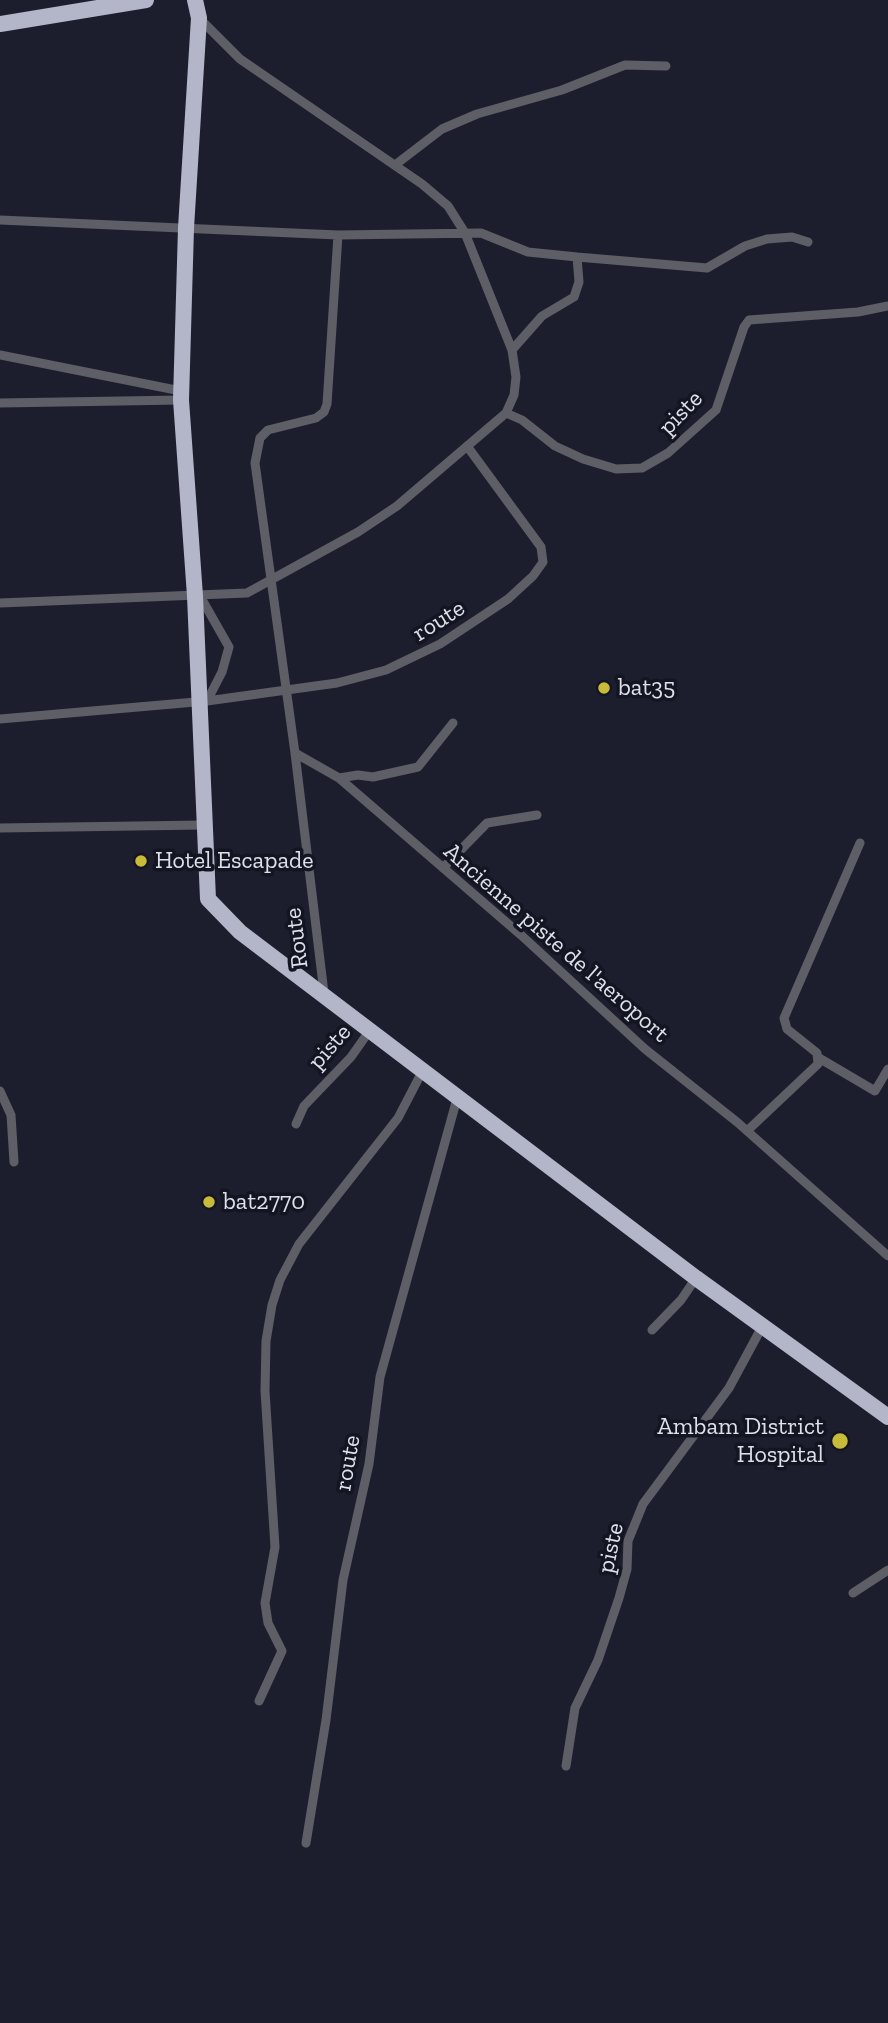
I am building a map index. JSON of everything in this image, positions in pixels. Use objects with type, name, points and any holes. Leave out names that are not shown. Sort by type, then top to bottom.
[{"type":"highway","points":[[0,24],[146,0]]},
{"type":"highway","points":[[195,0],[199,18],[181,396],[198,596],[205,886],[213,908],[696,1278],[888,1417]]},
{"type":"street","points":[[0,603],[240,595],[272,581],[397,506],[506,413],[516,387],[512,350],[465,233],[442,199],[240,59],[199,18]]},
{"type":"street","points":[[395,165],[442,129],[478,114],[562,90],[625,65],[667,66]]},
{"type":"street","points":[[0,220],[338,235],[481,233],[510,247],[540,255],[712,267],[745,246],[767,239],[792,237],[807,242]]},
{"type":"street","points":[[295,753],[284,690],[255,463],[257,449],[268,430],[316,418],[324,412],[331,364],[338,235]]},
{"type":"street","points":[[512,350],[542,316],[574,297],[579,282],[577,257]]},
{"type":"street","name":"piste","points":[[506,413],[522,420],[555,446],[583,459],[616,469],[642,468],[668,453],[716,410],[744,327],[749,320],[858,312],[888,306]]},
{"type":"street","points":[[0,355],[181,396]]},
{"type":"street","points":[[0,403],[181,396]]},
{"type":"street","name":"route","points":[[0,719],[202,701],[284,690],[361,678],[417,657],[508,599],[543,562],[541,547],[467,446]]},
{"type":"street","points":[[198,596],[229,647],[222,672],[202,701]]},
{"type":"street","points":[[338,778],[373,776],[418,767],[453,723]]},
{"type":"street","name":"Ancienne piste de l'aeroport","points":[[295,753],[338,778],[522,935],[645,1049],[747,1130],[888,1256]]},
{"type":"street","name":"Route","points":[[295,753],[324,993]]},
{"type":"street","points":[[443,868],[487,823],[537,815]]},
{"type":"street","points":[[0,828],[204,825]]},
{"type":"street","points":[[860,843],[784,1018],[787,1029],[813,1049],[819,1058],[875,1091],[888,1069]]},
{"type":"street","name":"piste","points":[[296,1124],[304,1106],[351,1057],[370,1030]]},
{"type":"street","points":[[747,1130],[813,1069],[819,1058]]},
{"type":"street","points":[[259,1701],[282,1651],[268,1623],[265,1603],[275,1547],[265,1391],[266,1342],[272,1305],[280,1280],[299,1244],[398,1118],[423,1070]]},
{"type":"street","points":[[0,1091],[11,1115],[14,1162]]},
{"type":"street","name":"route","points":[[306,1843],[326,1720],[345,1572],[369,1464],[380,1377],[458,1095]]},
{"type":"street","points":[[652,1330],[681,1300],[696,1278]]},
{"type":"street","name":"piste","points":[[566,1766],[575,1708],[598,1660],[619,1598],[627,1569],[628,1541],[642,1504],[729,1388],[763,1325]]},
{"type":"street","points":[[853,1593],[888,1570]]},
{"type":"place","name":"bat35","points":[[604,688]]},
{"type":"place","name":"Hotel Escapade","points":[[141,861]]},
{"type":"place","name":"bat2770","points":[[209,1202]]},
{"type":"place","name":"Ambam District Hospital","points":[[840,1441]]}]
